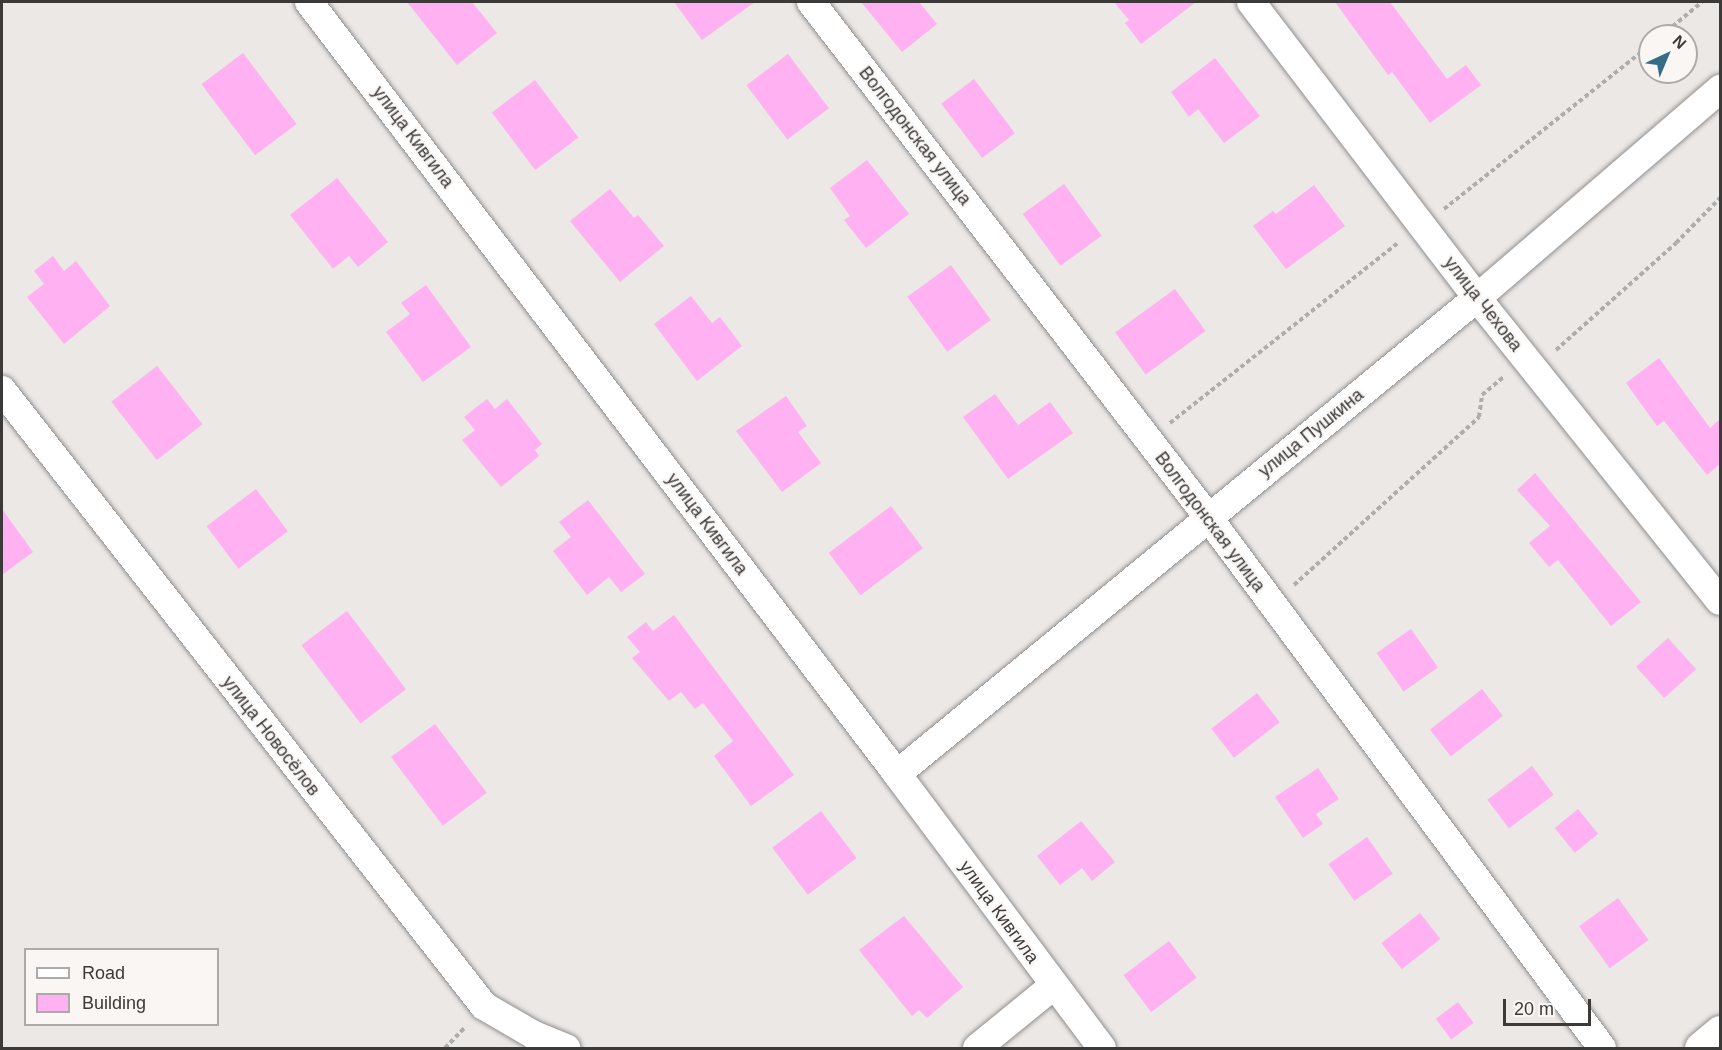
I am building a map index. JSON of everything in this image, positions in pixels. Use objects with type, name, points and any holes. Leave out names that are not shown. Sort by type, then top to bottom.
[{"type":"street","name":"улица Кивгила","points":[[309,2],[897,774],[1053,986],[1102,1048]]},
{"type":"street","name":"Волгодонская улица","points":[[812,2],[1208,517],[1602,1048]]},
{"type":"street","name":"улица Чехова","points":[[1251,2],[1477,298],[1720,601]]},
{"type":"street","name":"улица Пушкина","points":[[897,774],[1477,298],[1720,88]]},
{"type":"street","name":"улица Новосёлов","points":[[2,390],[484,1006],[534,1035],[567,1048]]},
{"type":"street","points":[[977,1048],[1053,986]]},
{"type":"street","points":[[1701,1048],[1720,1032]]},
{"type":"path","points":[[1675,24],[1702,2]]},
{"type":"path","points":[[1272,605],[1479,417],[1482,395],[1504,376],[1534,369],[1676,243],[1720,198]]},
{"type":"building","points":[[407,2],[472,2],[497,33],[457,65]]},
{"type":"building","points":[[674,2],[755,2],[702,40]]},
{"type":"building","points":[[861,2],[919,2],[937,24],[902,52]]},
{"type":"building","points":[[1114,2],[1196,2],[1141,44],[1125,23],[1129,20]]},
{"type":"building","points":[[1335,2],[1390,2],[1447,79],[1466,65],[1481,85],[1430,123],[1392,72],[1388,75]]},
{"type":"building","points":[[243,53],[297,124],[255,155],[201,84]]},
{"type":"building","points":[[788,54],[829,108],[787,140],[746,85]]},
{"type":"building","points":[[1215,58],[1260,116],[1224,143],[1198,109],[1189,117],[1171,92]]},
{"type":"building","points":[[974,79],[1015,133],[982,158],[941,104]]},
{"type":"building","points":[[535,80],[578,138],[535,170],[492,112]]},
{"type":"building","points":[[867,160],[909,214],[866,248],[844,220],[850,216],[830,188]]},
{"type":"building","points":[[337,178],[388,242],[358,267],[349,256],[333,269],[290,215]]},
{"type":"building","points":[[1064,184],[1102,236],[1060,266],[1023,214]]},
{"type":"building","points":[[1314,185],[1345,226],[1286,269],[1253,226],[1273,211],[1276,214]]},
{"type":"building","points":[[610,189],[634,218],[638,215],[664,246],[620,282],[570,221]]},
{"type":"building","points":[[53,256],[64,271],[76,261],[110,306],[64,344],[27,297],[44,284],[34,271]]},
{"type":"building","points":[[951,265],[991,320],[947,352],[907,297]]},
{"type":"building","points":[[426,285],[471,347],[423,382],[386,332],[410,314],[401,303]]},
{"type":"building","points":[[1175,289],[1206,331],[1146,375],[1115,332]]},
{"type":"building","points":[[691,296],[712,323],[720,317],[742,346],[697,381],[654,324]]},
{"type":"building","points":[[1659,358],[1710,428],[1720,419],[1720,464],[1707,475],[1664,421],[1657,426],[1626,383]]},
{"type":"building","points":[[157,366],[203,424],[157,460],[111,402]]},
{"type":"building","points":[[995,394],[1018,425],[1050,402],[1073,433],[1008,479],[963,417]]},
{"type":"building","points":[[786,396],[807,426],[798,432],[821,463],[782,492],[736,431]]},
{"type":"building","points":[[487,399],[495,409],[507,399],[542,444],[535,450],[539,456],[501,487],[462,440],[475,430],[464,417]]},
{"type":"building","points":[[1535,473],[1641,602],[1611,626],[1558,560],[1549,567],[1529,543],[1550,526],[1517,490]]},
{"type":"building","points":[[256,489],[288,531],[238,569],[206,526]]},
{"type":"building","points":[[588,500],[645,574],[621,592],[609,577],[587,595],[553,551],[571,537],[559,522]]},
{"type":"building","points":[[891,506],[923,548],[861,595],[829,553]]},
{"type":"building","points":[[2,509],[33,552],[2,575]]},
{"type":"building","points":[[347,611],[406,689],[360,724],[301,645]]},
{"type":"building","points":[[674,615],[794,775],[751,806],[714,756],[733,741],[703,703],[695,709],[681,692],[669,701],[632,658],[640,652],[627,637],[646,622],[653,631]]},
{"type":"building","points":[[1411,629],[1438,668],[1404,692],[1377,653]]},
{"type":"building","points":[[1668,638],[1696,669],[1664,698],[1636,667]]},
{"type":"building","points":[[1482,689],[1503,716],[1451,756],[1430,730]]},
{"type":"building","points":[[1257,693],[1280,722],[1234,758],[1211,729]]},
{"type":"building","points":[[435,724],[487,793],[443,826],[391,757]]},
{"type":"building","points":[[1532,766],[1554,795],[1509,828],[1487,800]]},
{"type":"building","points":[[1318,768],[1339,799],[1316,814],[1323,824],[1303,838],[1275,797]]},
{"type":"building","points":[[1578,809],[1598,834],[1575,853],[1555,828]]},
{"type":"building","points":[[821,811],[857,858],[808,895],[772,848]]},
{"type":"building","points":[[1081,821],[1115,862],[1092,881],[1082,868],[1060,885],[1037,856]]},
{"type":"building","points":[[1367,837],[1393,874],[1354,901],[1328,864]]},
{"type":"building","points":[[1618,898],[1649,940],[1610,968],[1579,926]]},
{"type":"building","points":[[1420,913],[1440,939],[1402,969],[1381,943]]},
{"type":"building","points":[[904,916],[963,987],[927,1018],[919,1010],[912,1016],[859,950]]},
{"type":"building","points":[[1169,941],[1197,978],[1151,1012],[1123,975]]},
{"type":"building","points":[[1458,1002],[1474,1023],[1451,1040],[1436,1019]]}]
